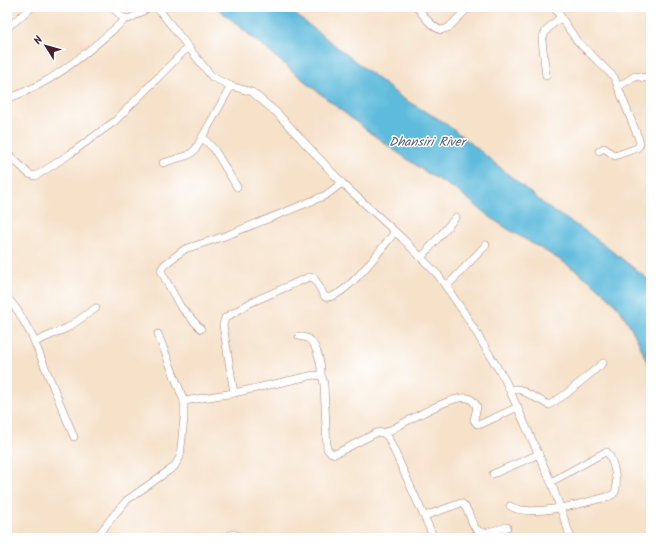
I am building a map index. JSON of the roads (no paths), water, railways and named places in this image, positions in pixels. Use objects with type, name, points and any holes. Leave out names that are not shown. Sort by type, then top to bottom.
[{"type":"street","points":[[7,28],[32,7]]},
{"type":"street","points":[[112,7],[126,19]]},
{"type":"street","points":[[7,99],[35,87],[59,73],[126,19],[133,18],[150,7]]},
{"type":"street","points":[[154,7],[160,11],[212,77],[256,95],[277,113],[342,183],[395,232],[438,275],[465,314],[510,390],[551,482],[571,538]]},
{"type":"street","points":[[417,7],[426,19],[441,30],[448,28],[469,7]]},
{"type":"street","points":[[554,7],[577,41],[614,77],[640,142],[639,146],[632,151],[615,156],[604,148],[599,151]]},
{"type":"street","points":[[546,76],[542,40],[543,36],[545,32],[561,17]]},
{"type":"street","points":[[7,153],[29,174],[35,176],[39,174],[70,154],[114,121],[188,47]]},
{"type":"street","points":[[618,87],[636,76],[651,79]]},
{"type":"street","points":[[163,164],[192,153],[231,86]]},
{"type":"street","points":[[202,137],[214,149],[237,187]]},
{"type":"street","points":[[200,328],[180,306],[162,273],[161,270],[164,265],[185,249],[225,236],[326,195],[342,183]]},
{"type":"street","points":[[421,258],[456,217]]},
{"type":"street","points":[[234,393],[223,325],[225,318],[250,303],[309,277],[314,278],[325,297],[330,297],[343,291],[358,276],[395,232]]},
{"type":"street","points":[[446,287],[486,245]]},
{"type":"street","points":[[7,297],[18,311],[35,342],[74,437]]},
{"type":"street","points":[[35,342],[67,328],[96,308]]},
{"type":"street","points":[[96,538],[127,500],[168,471],[179,461],[184,418],[184,401],[158,334]]},
{"type":"street","points":[[299,336],[309,340],[321,363],[321,376],[324,385],[327,445],[330,452],[335,454],[376,433],[385,433],[439,405],[454,400],[467,398],[472,400],[477,407],[474,420],[477,424],[481,424],[518,407]]},
{"type":"street","points":[[510,390],[519,389],[549,404],[566,394],[603,363]]},
{"type":"street","points":[[184,401],[234,393],[314,375],[321,376]]},
{"type":"street","points":[[385,433],[424,516],[431,537]]},
{"type":"street","points":[[510,506],[523,511],[560,508],[613,495],[616,486],[613,465],[607,452],[551,482]]},
{"type":"street","points":[[493,474],[539,454]]},
{"type":"street","points":[[424,516],[461,503],[466,506],[474,526],[480,533],[507,527]]},
{"type":"street","points":[[224,538],[231,534],[243,538]]},
{"type":"street","points":[[628,538],[636,538]]},
{"type":"water","name":"Dhansiri River","points":[[216,7],[286,7],[402,98],[442,121],[550,209],[587,232],[648,279],[651,283],[651,371],[626,318],[611,300],[591,282],[565,263],[497,222],[459,192],[393,150],[316,90]]}]
